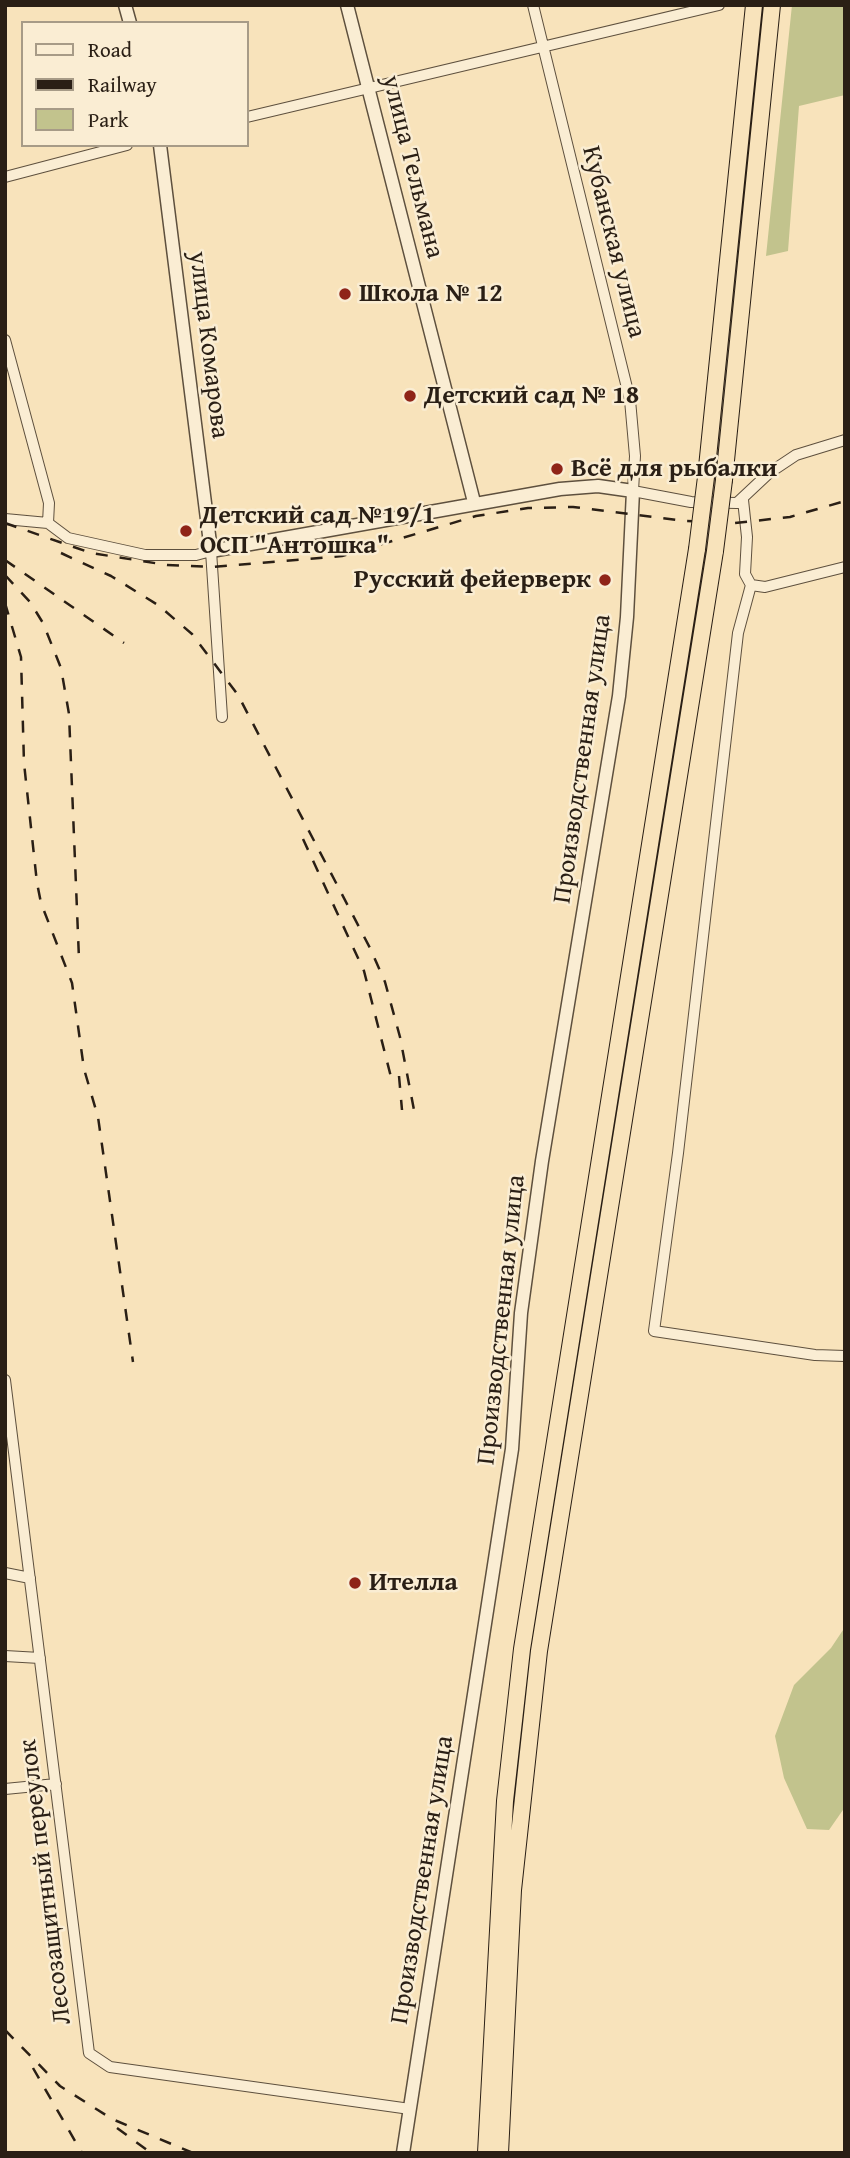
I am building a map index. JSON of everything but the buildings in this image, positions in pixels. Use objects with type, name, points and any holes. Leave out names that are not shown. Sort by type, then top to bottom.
[{"type":"highway","points":[[484,2149],[505,1801],[522,1649],[697,548],[754,5]]},
{"type":"highway","points":[[500,2153],[512,1903],[520,1804],[539,1651],[715,551],[772,5]]},
{"type":"street","name":"улица Тельмана","points":[[347,5],[474,502]]},
{"type":"street","name":"Кубанская улица","points":[[533,5],[630,400],[635,456],[633,491]]},
{"type":"street","points":[[248,117],[718,6]]},
{"type":"street","points":[[5,177],[119,147]]},
{"type":"street","name":"улица Комарова","points":[[160,147],[211,551]]},
{"type":"street","points":[[5,340],[49,503],[48,523]]},
{"type":"street","points":[[5,519],[48,523],[68,538],[96,547],[145,555],[196,555],[474,502],[583,487],[633,491],[727,505],[743,500],[769,472],[796,455],[845,440]]},
{"type":"street","name":"Производственная улица","points":[[403,2153],[512,1449],[521,1313],[540,1175],[617,709],[627,617],[633,491]]},
{"type":"street","points":[[743,500],[747,537],[745,574],[751,585],[738,633],[678,1153],[654,1331],[815,1355],[845,1356]]},
{"type":"street","points":[[211,551],[222,717]]},
{"type":"street","points":[[751,585],[765,587],[845,567]]},
{"type":"street","name":"Лесозащитный переулок","points":[[5,1380],[89,2053],[98,2062],[110,2067],[410,2109]]},
{"type":"street","points":[[5,1573],[30,1578]]},
{"type":"street","points":[[5,1656],[40,1658]]},
{"type":"street","points":[[5,1789],[56,1784]]},
{"type":"green space","points":[[792,5],[845,5],[845,95],[799,106],[788,251],[766,256]]},
{"type":"green space","points":[[845,1627],[845,1807],[829,1830],[807,1829],[784,1778],[775,1736],[794,1685],[831,1648]]},
{"type":"railway","points":[[5,523],[91,553],[167,565],[212,567],[342,556],[476,516],[528,508],[573,507],[686,521],[735,523],[790,517],[845,501]]},
{"type":"railway","points":[[61,553],[111,576],[158,605],[192,634],[238,695],[370,948],[385,982],[400,1037],[414,1110]]},
{"type":"railway","points":[[5,560],[124,643]]},
{"type":"railway","points":[[5,575],[30,602],[43,623],[61,668],[69,714],[79,959]]},
{"type":"railway","points":[[5,603],[21,657],[24,763],[37,883],[41,903],[72,983],[84,1069],[98,1117],[133,1362]]},
{"type":"railway","points":[[303,839],[364,971],[392,1081]]},
{"type":"railway","points":[[399,1076],[402,1110]]},
{"type":"railway","points":[[5,2030],[60,2086],[112,2119],[193,2153]]},
{"type":"railway","points":[[33,2068],[82,2153]]},
{"type":"railway","points":[[117,2128],[151,2153]]},
{"type":"place","name":"Школа № 12","points":[[345,294]]},
{"type":"place","name":"Детский сад № 18","points":[[410,396]]},
{"type":"place","name":"Всё для рыбалки","points":[[557,469]]},
{"type":"place","name":"Детский сад №19/1 ОСП \"Антошка\"","points":[[186,531]]},
{"type":"place","name":"Русский фейерверк","points":[[605,580]]},
{"type":"place","name":"Ителла","points":[[355,1583]]}]
